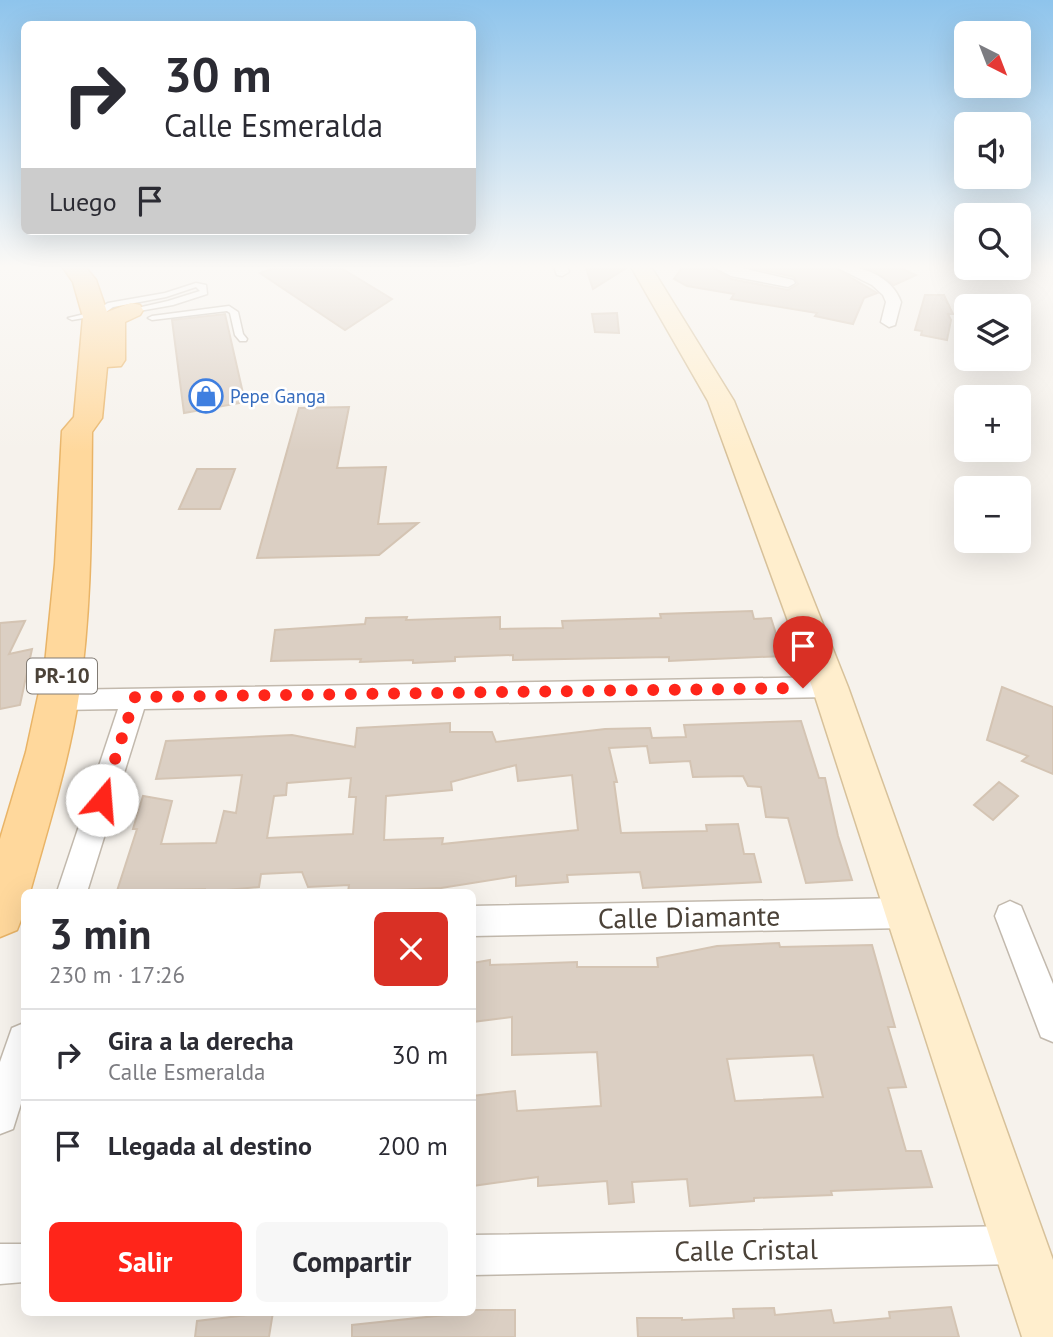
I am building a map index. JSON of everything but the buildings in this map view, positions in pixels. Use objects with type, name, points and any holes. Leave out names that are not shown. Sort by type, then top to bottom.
[{"type":"main road","name":"PR-10","points":[[0,914],[59,700],[71,568],[76,440],[67,421],[69,327]]},
{"type":"main road","points":[[76,440],[111,411],[113,327]]},
{"type":"street","points":[[677,327],[721,401],[830,687],[1020,1245],[1044,1292],[1051,1337]]},
{"type":"street","points":[[59,700],[830,687]]},
{"type":"street","points":[[73,889],[135,697]]},
{"type":"street","name":"Calle Diamante","points":[[476,921],[906,913]]},
{"type":"street","points":[[1010,916],[1053,1025]]},
{"type":"street","points":[[0,1116],[21,1050]]},
{"type":"street","name":"Calle Cristal","points":[[476,1255],[1020,1245]]},
{"type":"street","points":[[0,1264],[21,1263]]},
{"type":"lane","points":[[237,327],[243,339]]},
{"type":"place","name":"Pepe Ganga","points":[[206,396]]},
{"type":"route","points":[[102,800],[135,697],[803,688]]}]
